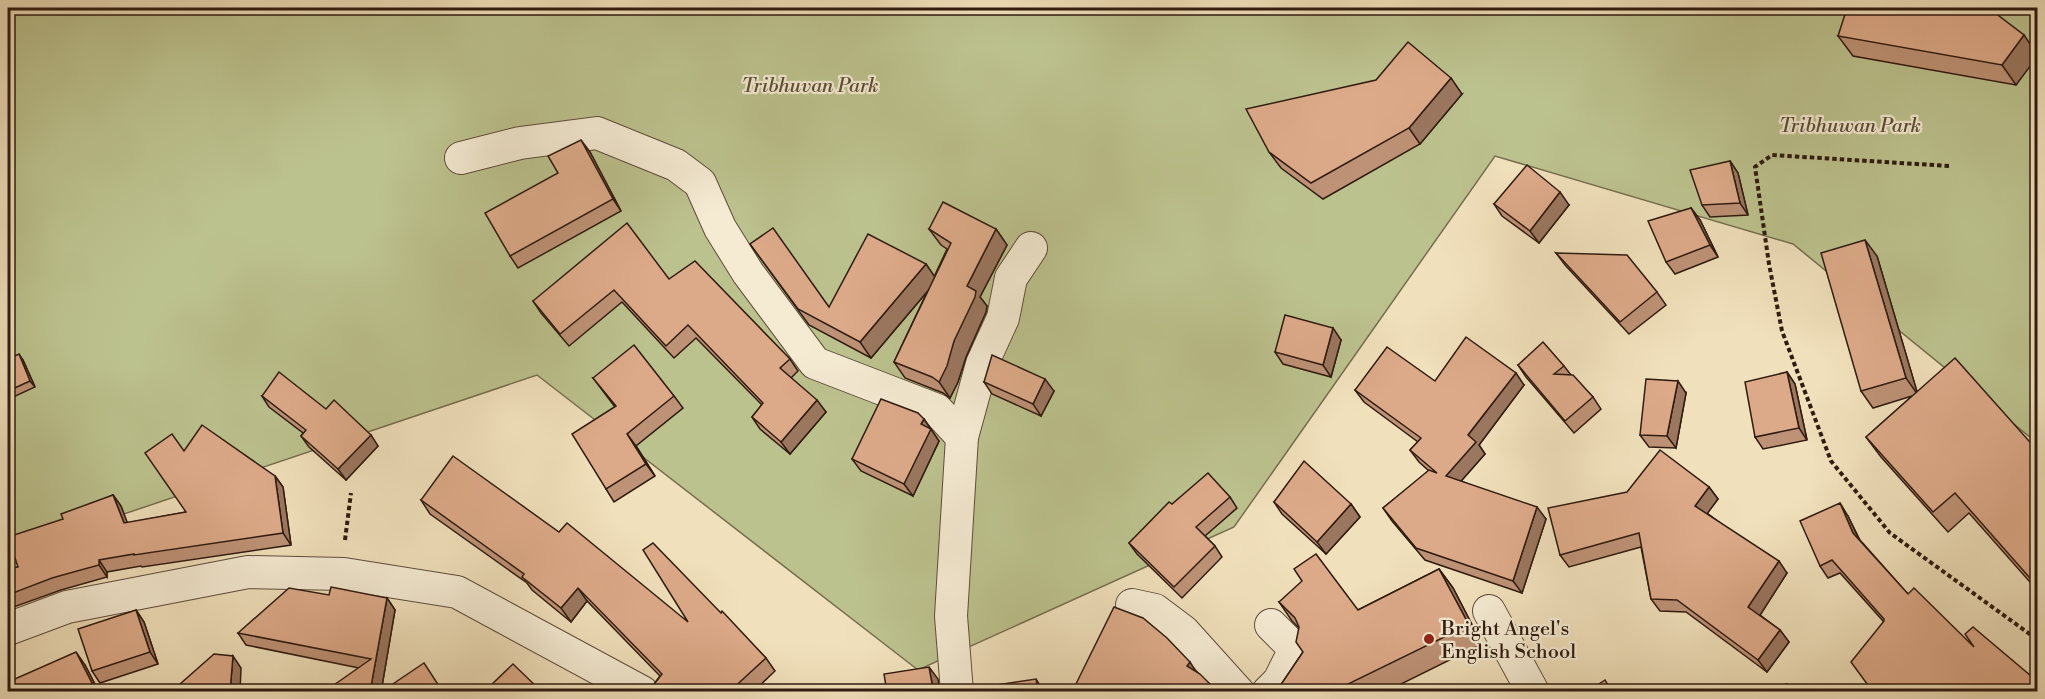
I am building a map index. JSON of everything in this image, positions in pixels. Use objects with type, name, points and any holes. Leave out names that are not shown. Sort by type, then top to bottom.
[{"type":"street","points":[[461,158],[520,143],[597,133],[676,165],[700,183],[720,228],[748,273],[815,363],[937,410],[962,437]]},
{"type":"street","points":[[957,692],[951,616],[962,437],[982,364],[1003,318],[1011,278],[1031,248]]},
{"type":"street","points":[[8,629],[67,608],[248,572],[344,574],[457,592],[642,692]]},
{"type":"street","points":[[1132,605],[1155,610],[1183,631],[1238,692]]},
{"type":"street","points":[[1489,611],[1533,692]]},
{"type":"street","points":[[1268,692],[1279,681],[1295,649],[1271,625]]},
{"type":"path","points":[[1949,166],[1772,155],[1755,167],[1771,275],[1782,331],[1831,461],[1890,533],[2037,640]]},
{"type":"path","points":[[344,574],[345,525],[351,493]]},
{"type":"green space","points":[[8,8],[2037,8],[2037,443],[1793,244],[1495,156],[1234,527],[918,670],[537,375],[8,553]]},
{"type":"building","points":[[1847,8],[1973,8],[1995,13],[2024,35],[2002,65],[1838,36]]},
{"type":"building","points":[[1408,42],[1451,78],[1409,128],[1311,183],[1269,152],[1246,109],[1376,80]]},
{"type":"building","points":[[581,140],[613,199],[510,256],[485,213],[558,173],[548,156]]},
{"type":"building","points":[[1730,161],[1740,203],[1702,205],[1690,170]]},
{"type":"building","points":[[1527,165],[1560,192],[1530,231],[1494,204]]},
{"type":"building","points":[[943,202],[996,229],[967,286],[976,291],[975,297],[954,341],[947,366],[939,382],[894,362],[951,243],[929,229]]},
{"type":"building","points":[[1691,208],[1710,245],[1666,262],[1648,221]]},
{"type":"building","points":[[627,223],[669,279],[695,261],[790,359],[780,368],[817,400],[781,442],[752,417],[763,403],[688,325],[666,346],[614,290],[560,334],[533,301]]},
{"type":"building","points":[[773,228],[829,307],[868,234],[926,264],[860,342],[798,309],[750,244]]},
{"type":"building","points":[[1865,240],[1906,378],[1861,391],[1821,253]]},
{"type":"building","points":[[1556,253],[1627,255],[1657,292],[1620,322]]},
{"type":"building","points":[[1285,315],[1333,328],[1323,365],[1275,352]]},
{"type":"building","points":[[1466,337],[1516,373],[1468,435],[1476,442],[1446,476],[1537,507],[1513,581],[1416,548],[1383,508],[1429,470],[1437,473],[1410,450],[1421,438],[1355,390],[1387,347],[1435,381]]},
{"type":"building","points":[[1543,342],[1564,366],[1554,374],[1573,375],[1593,397],[1565,421],[1518,365]]},
{"type":"building","points":[[634,345],[674,396],[627,434],[646,464],[606,489],[572,434],[616,406],[593,378]]},
{"type":"building","points":[[19,354],[30,381],[8,391],[8,359]]},
{"type":"building","points":[[992,355],[1045,379],[1033,404],[984,382]]},
{"type":"building","points":[[1955,358],[2037,450],[2037,586],[1955,493],[1933,512],[1866,437]]},
{"type":"building","points":[[279,372],[326,409],[334,400],[371,435],[338,469],[301,436],[306,430],[262,396]]},
{"type":"building","points":[[1787,372],[1799,428],[1755,437],[1745,382]]},
{"type":"building","points":[[1646,379],[1678,381],[1667,436],[1640,435]]},
{"type":"building","points":[[881,399],[918,413],[924,419],[921,424],[931,429],[904,484],[852,459]]},
{"type":"building","points":[[202,425],[275,476],[283,533],[99,560],[99,565],[52,578],[8,595],[8,569],[18,567],[8,537],[63,519],[61,514],[113,495],[124,523],[186,512],[145,453],[172,434],[184,451]]},
{"type":"building","points":[[1660,450],[1709,487],[1695,506],[1779,561],[1748,607],[1780,630],[1758,660],[1677,600],[1651,599],[1639,533],[1560,555],[1548,508],[1627,492]]},
{"type":"building","points":[[453,456],[559,532],[567,523],[688,622],[643,550],[653,543],[766,658],[729,692],[648,692],[662,674],[578,588],[561,608],[522,577],[524,574],[421,500]]},
{"type":"building","points":[[1304,461],[1351,504],[1317,542],[1274,502]]},
{"type":"building","points":[[1208,473],[1230,497],[1196,527],[1215,546],[1174,587],[1129,543],[1169,502],[1172,504]]},
{"type":"building","points":[[1840,503],[1853,533],[1908,594],[1914,588],[1974,647],[1965,634],[1973,627],[2037,681],[2037,692],[1873,692],[1851,662],[1884,619],[1832,560],[1820,566],[1800,521]]},
{"type":"building","points":[[1316,554],[1358,610],[1439,569],[1469,625],[1336,690],[1328,687],[1325,692],[1288,692],[1280,686],[1303,652],[1296,642],[1299,627],[1295,618],[1279,602],[1302,581],[1294,569]]},
{"type":"building","points":[[331,587],[387,598],[370,692],[324,692],[371,659],[238,633],[289,588],[329,595]]},
{"type":"building","points":[[1114,607],[1143,618],[1167,638],[1190,662],[1187,666],[1200,674],[1218,692],[1072,692]]},
{"type":"building","points":[[136,610],[150,652],[92,671],[78,629]]},
{"type":"building","points":[[76,652],[94,687],[85,692],[12,692],[8,688],[8,682]]},
{"type":"building","points":[[214,654],[233,656],[230,692],[171,692]]},
{"type":"building","points":[[424,663],[443,692],[389,692],[387,688]]},
{"type":"building","points":[[513,664],[542,692],[487,692],[486,690]]},
{"type":"building","points":[[929,667],[933,689],[936,692],[887,692],[884,674]]},
{"type":"building","points":[[1036,679],[1038,692],[961,692],[963,690]]},
{"type":"building","points":[[1605,680],[1612,692],[1587,692]]},
{"type":"building","points":[[1787,684],[1789,692],[1757,692]]},
{"type":"place","name":"Bright Angel's English School","points":[[1429,639]]},
{"type":"park label","name":"Tribhuvan Park","points":[[810,85]]},
{"type":"park label","name":"Tribhuwan Park","points":[[1850,125]]}]
